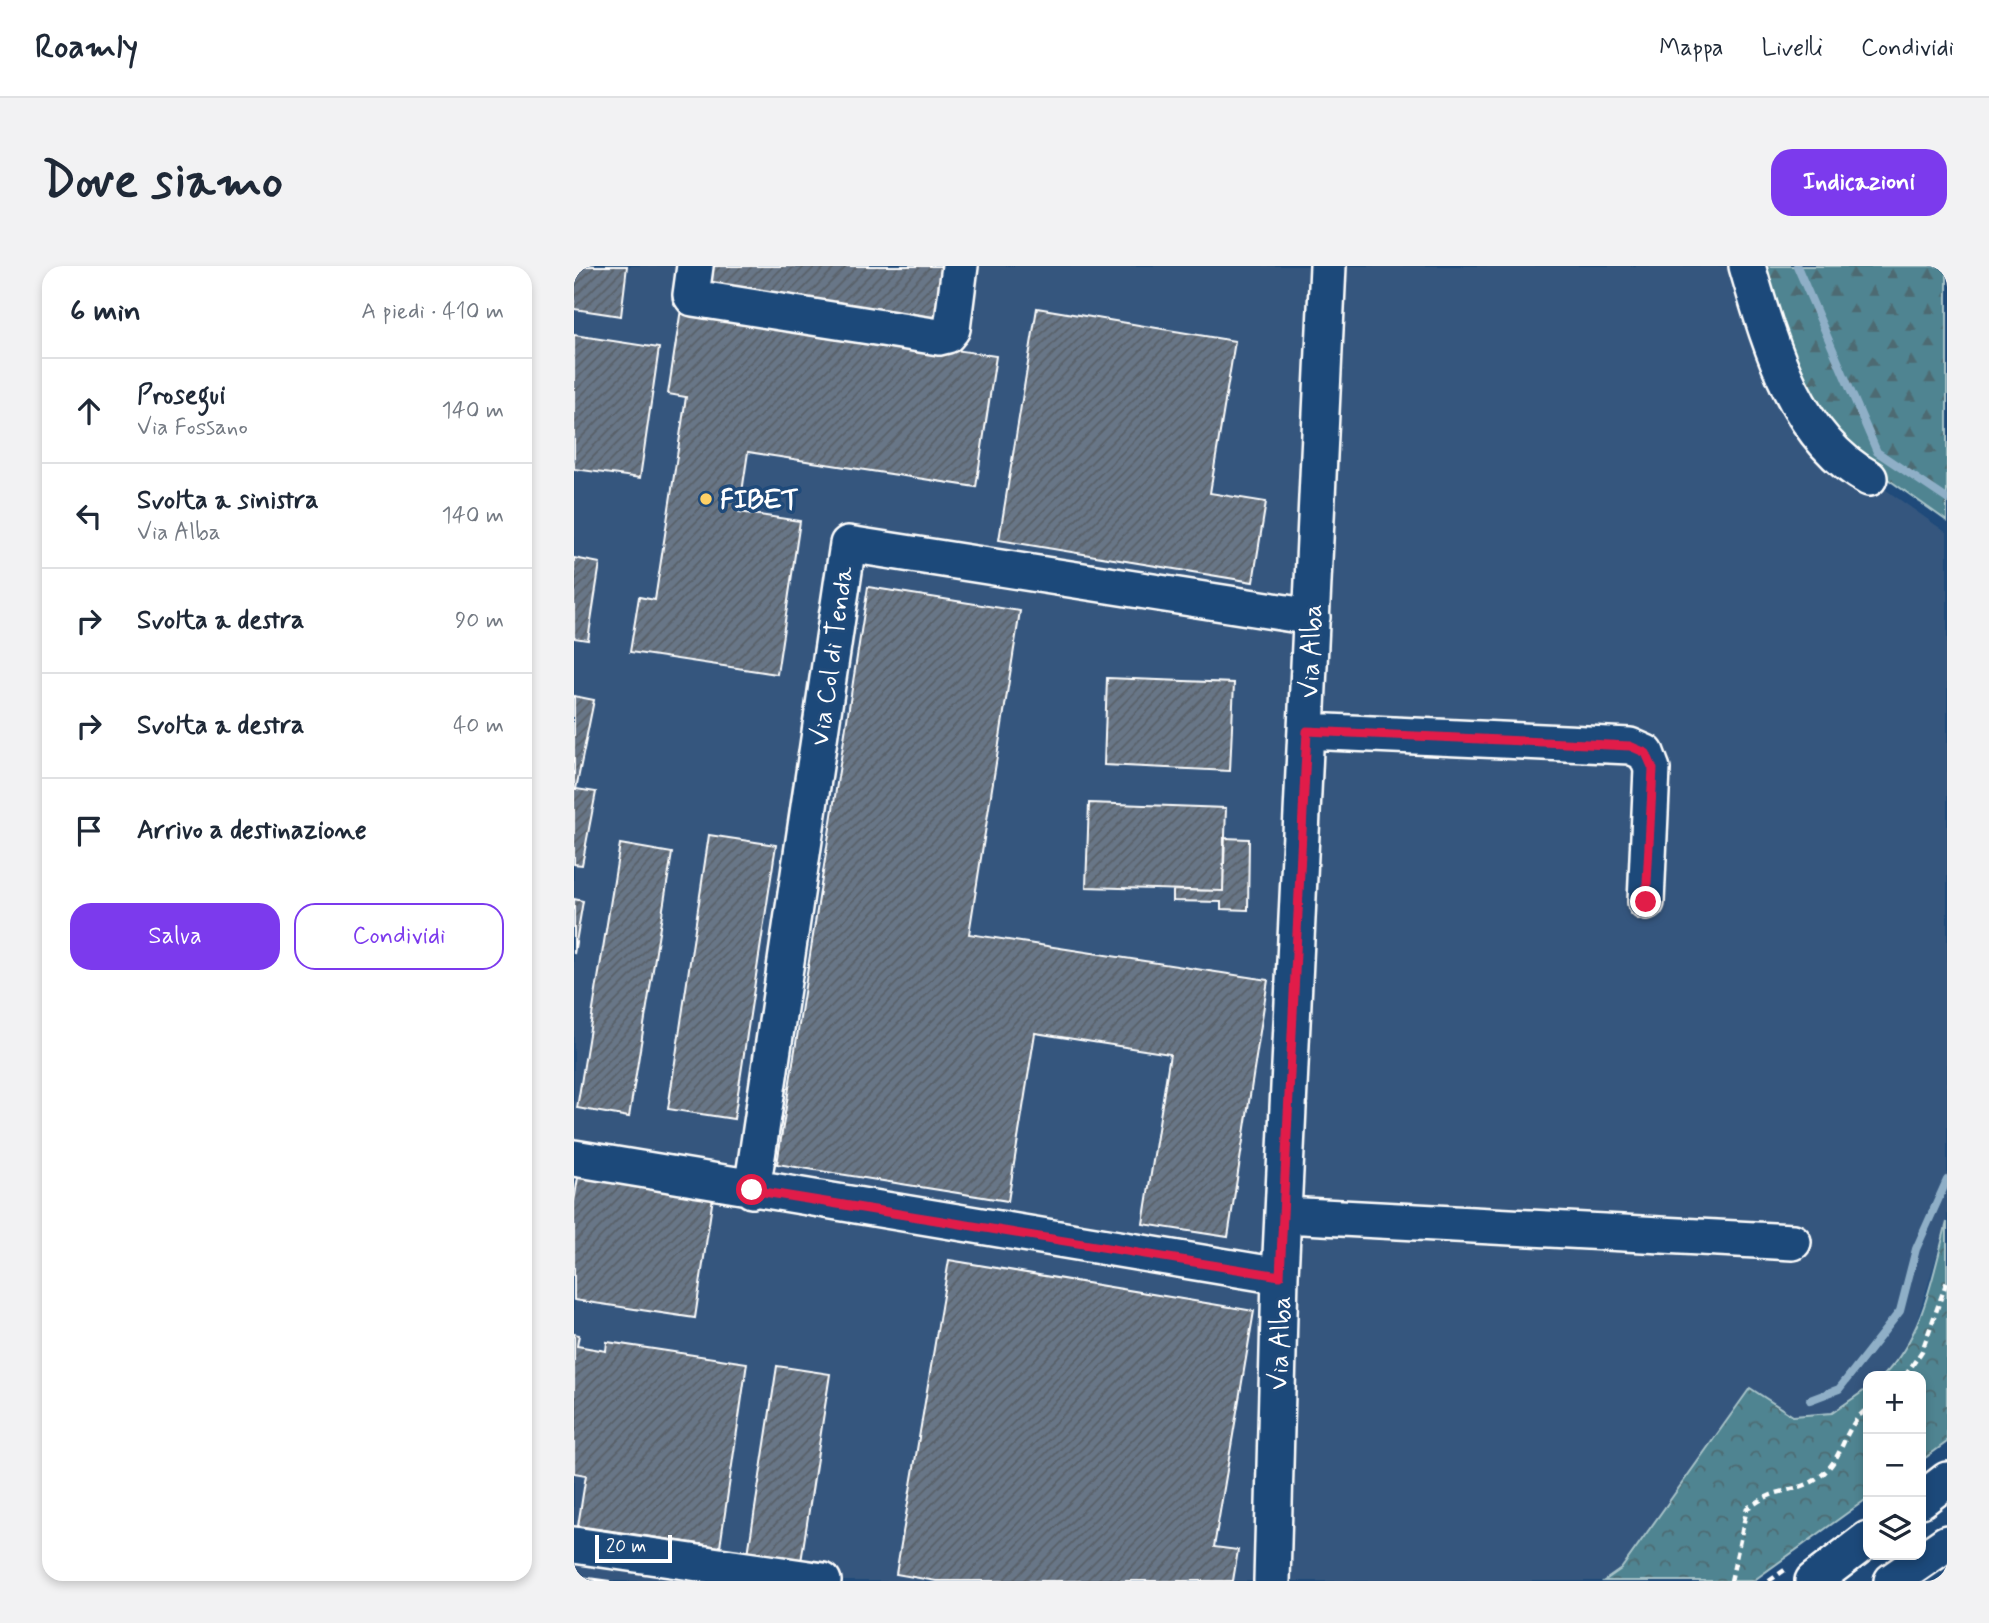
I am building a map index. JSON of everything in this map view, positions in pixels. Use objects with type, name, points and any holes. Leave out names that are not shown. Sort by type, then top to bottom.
[{"type":"street","points":[[695,266],[691,295],[693,298],[939,337],[947,335],[952,328],[960,266]]},
{"type":"street","name":"Via Alba","points":[[1272,1581],[1280,1276],[1285,1216],[1328,266]]},
{"type":"street","points":[[1747,266],[1772,352],[1801,411],[1849,467],[1869,478]]},
{"type":"street","name":"Via Col di Tenda","points":[[752,1190],[848,544],[1311,617]]},
{"type":"street","points":[[1307,731],[1630,746],[1646,753],[1653,769],[1646,902]]},
{"type":"street","points":[[574,1158],[752,1190],[1280,1276]]},
{"type":"street","points":[[1285,1216],[1793,1242]]},
{"type":"street","points":[[1925,1497],[1947,1480]]},
{"type":"street","points":[[1813,1581],[1863,1543]]},
{"type":"street","points":[[1892,1581],[1947,1543]]},
{"type":"street","points":[[574,1545],[823,1581]]},
{"type":"path","points":[[1908,1371],[1922,1350],[1947,1281]]},
{"type":"path","points":[[1731,1581],[1747,1508],[1772,1494],[1798,1490],[1826,1472],[1834,1462],[1849,1426],[1863,1413]]},
{"type":"shaded area","points":[[574,266],[1747,266],[1869,478],[1947,533],[1947,1222],[1914,1331],[1892,1368],[1889,1371],[1863,1371],[1863,1391],[1832,1413],[1792,1416],[1750,1388],[1621,1569],[1604,1581],[574,1581]]},
{"type":"green space","points":[[1758,266],[1947,266],[1947,521],[1861,460],[1809,407]]},
{"type":"green space","points":[[1947,1222],[1947,1442],[1926,1457],[1926,1371],[1887,1371],[1908,1343],[1931,1284]]},
{"type":"green space","points":[[1750,1388],[1793,1416],[1832,1413],[1863,1391],[1863,1502],[1753,1581],[1604,1581],[1621,1569]]},
{"type":"building","points":[[574,266],[627,266],[621,316],[574,309]]},
{"type":"building","points":[[712,266],[949,266],[940,324],[708,288]]},
{"type":"building","points":[[1037,308],[1235,341],[1210,493],[1266,502],[1253,582],[999,540]]},
{"type":"building","name":"FIBET","points":[[681,309],[996,356],[976,487],[748,452],[739,512],[800,521],[777,674],[630,652],[639,597],[655,600],[686,397],[668,394]]},
{"type":"building","points":[[574,335],[659,348],[640,478],[574,469]]},
{"type":"building","points":[[574,558],[600,563],[588,640],[574,638]]},
{"type":"building","points":[[868,587],[1020,611],[969,934],[1268,980],[1228,1237],[1143,1224],[1170,1054],[1035,1033],[1008,1201],[777,1164]]},
{"type":"building","points":[[1107,678],[1234,683],[1230,771],[1104,765]]},
{"type":"building","points":[[574,696],[594,700],[576,789],[596,792],[582,865],[574,864]]},
{"type":"building","points":[[1089,803],[1226,808],[1223,891],[1086,887]]},
{"type":"building","points":[[709,835],[776,845],[734,1119],[668,1109]]},
{"type":"building","points":[[1224,838],[1249,839],[1248,910],[1221,909],[1221,902],[1173,901],[1173,890],[1223,891]]},
{"type":"building","points":[[620,844],[672,853],[629,1117],[577,1108]]},
{"type":"building","points":[[574,899],[583,901],[574,954]]},
{"type":"building","points":[[578,1177],[713,1197],[695,1318],[574,1300],[574,1202]]},
{"type":"building","points":[[949,1260],[1254,1311],[1214,1547],[1238,1550],[1233,1581],[936,1581],[896,1574]]},
{"type":"building","points":[[574,1334],[579,1335],[577,1346],[606,1351],[607,1342],[747,1363],[720,1547],[578,1526],[586,1475],[574,1473]]},
{"type":"building","points":[[777,1366],[830,1374],[801,1562],[748,1554]]},
{"type":"building","points":[[574,1576],[610,1581],[574,1581]]},
{"type":"waterway","points":[[1797,266],[1877,452],[1947,499]]},
{"type":"waterway","points":[[1810,1400],[1839,1389],[1900,1311],[1916,1249],[1947,1180]]},
{"type":"place","name":"FIBET","points":[[706,499]]},
{"type":"route","points":[[752,1190],[1280,1276],[1307,731],[1630,746],[1646,753],[1653,769],[1646,902]]}]
